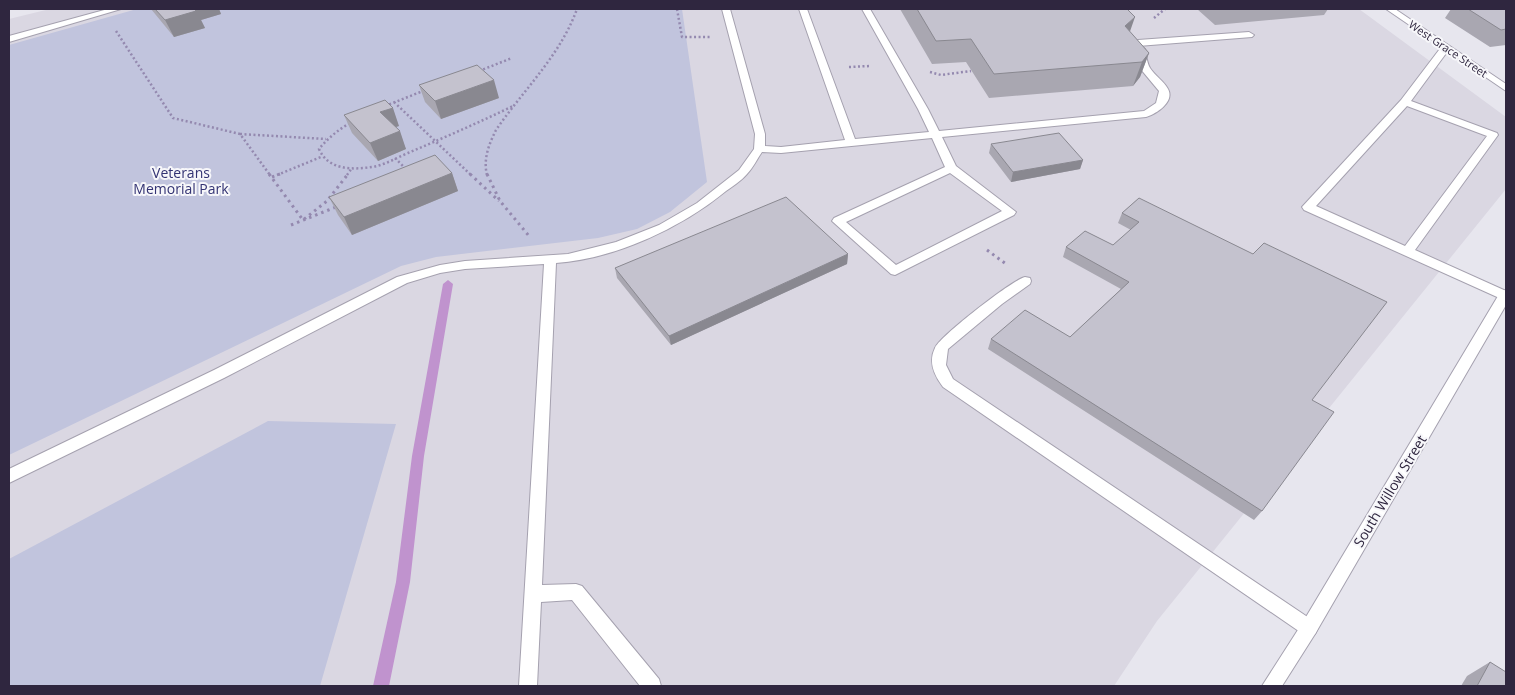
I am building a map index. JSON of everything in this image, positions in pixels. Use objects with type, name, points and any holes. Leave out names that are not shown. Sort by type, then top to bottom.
[{"type":"street","points":[[9,39],[117,9]]},
{"type":"street","points":[[9,476],[237,365],[402,280],[440,269],[465,265],[550,260],[586,254],[620,245],[679,220],[732,182],[747,167],[759,149],[760,134],[726,9]]},
{"type":"street","points":[[803,9],[851,142]]},
{"type":"street","points":[[866,9],[936,133],[951,168],[1010,212],[895,271],[838,220],[951,168]]},
{"type":"street","name":"West Grace Street","points":[[1390,9],[1506,88]]},
{"type":"street","points":[[1138,44],[1248,35]]},
{"type":"street","points":[[1407,252],[1493,135],[1405,102],[1446,48]]},
{"type":"street","points":[[759,149],[781,150],[936,133]]},
{"type":"street","points":[[528,686],[550,260]]},
{"type":"street","points":[[1025,281],[997,301],[942,346],[938,355],[938,364],[948,383],[1309,628]]},
{"type":"street","name":"South Willow Street","points":[[1272,686],[1309,628],[1506,295]]},
{"type":"street","points":[[533,594],[576,592],[652,686]]},
{"type":"lane","points":[[936,133],[1136,116],[1152,112],[1162,103],[1164,91],[1144,67],[1138,44],[1130,34]]},
{"type":"lane","points":[[1405,102],[1308,208],[1506,295]]},
{"type":"path","points":[[550,260],[503,205],[490,186],[486,165],[488,146],[496,127],[568,33],[577,9]]},
{"type":"path","points":[[677,9],[682,37],[733,37]]},
{"type":"path","points":[[103,13],[173,118],[240,134],[326,139]]},
{"type":"path","points":[[476,72],[512,58]]},
{"type":"path","points":[[378,109],[430,88]]},
{"type":"path","points":[[394,102],[503,205]]},
{"type":"path","points":[[354,120],[336,130],[319,149],[321,157],[330,164],[352,168],[373,166],[436,142],[513,106]]},
{"type":"path","points":[[240,134],[303,220]]},
{"type":"path","points":[[272,176],[321,157]]},
{"type":"path","points":[[395,158],[408,170]]},
{"type":"path","points":[[303,220],[328,201],[352,168]]},
{"type":"path","points":[[291,225],[340,206]]},
{"type":"shaded area","points":[[50,9],[1359,9],[1506,117],[1506,189],[1157,621],[1114,686],[9,686],[9,19]]},
{"type":"green space","name":"Veterans Memorial Park","points":[[137,9],[682,9],[707,182],[670,212],[637,229],[598,238],[436,257],[401,266],[9,455],[9,45]]},
{"type":"green space","points":[[268,421],[396,424],[320,686],[9,686],[9,559]]},
{"type":"building","points":[[155,9],[194,9],[196,11],[165,20]]},
{"type":"building","points":[[917,9],[1127,9],[1135,17],[1125,26],[1149,53],[1142,62],[994,74],[971,39],[936,41]]},
{"type":"building","points":[[1468,9],[1506,9],[1506,29],[1501,30]]},
{"type":"building","points":[[477,65],[494,80],[435,101],[419,85]]},
{"type":"building","points":[[385,100],[393,108],[380,112],[400,131],[370,143],[344,115]]},
{"type":"building","points":[[1059,133],[1083,160],[1013,172],[991,144]]},
{"type":"building","points":[[435,155],[452,173],[344,217],[329,197]]},
{"type":"building","points":[[786,197],[848,254],[669,336],[615,268]]},
{"type":"building","points":[[1139,198],[1253,254],[1264,243],[1387,302],[1312,400],[1334,412],[1262,511],[991,339],[1025,310],[1070,337],[1129,282],[1066,247],[1085,231],[1113,245],[1139,222],[1122,213]]},
{"type":"building","points":[[1490,662],[1506,672],[1506,686],[1477,686]]},
{"type":"waterway","points":[[381,686],[403,582],[418,456],[448,284]]}]
